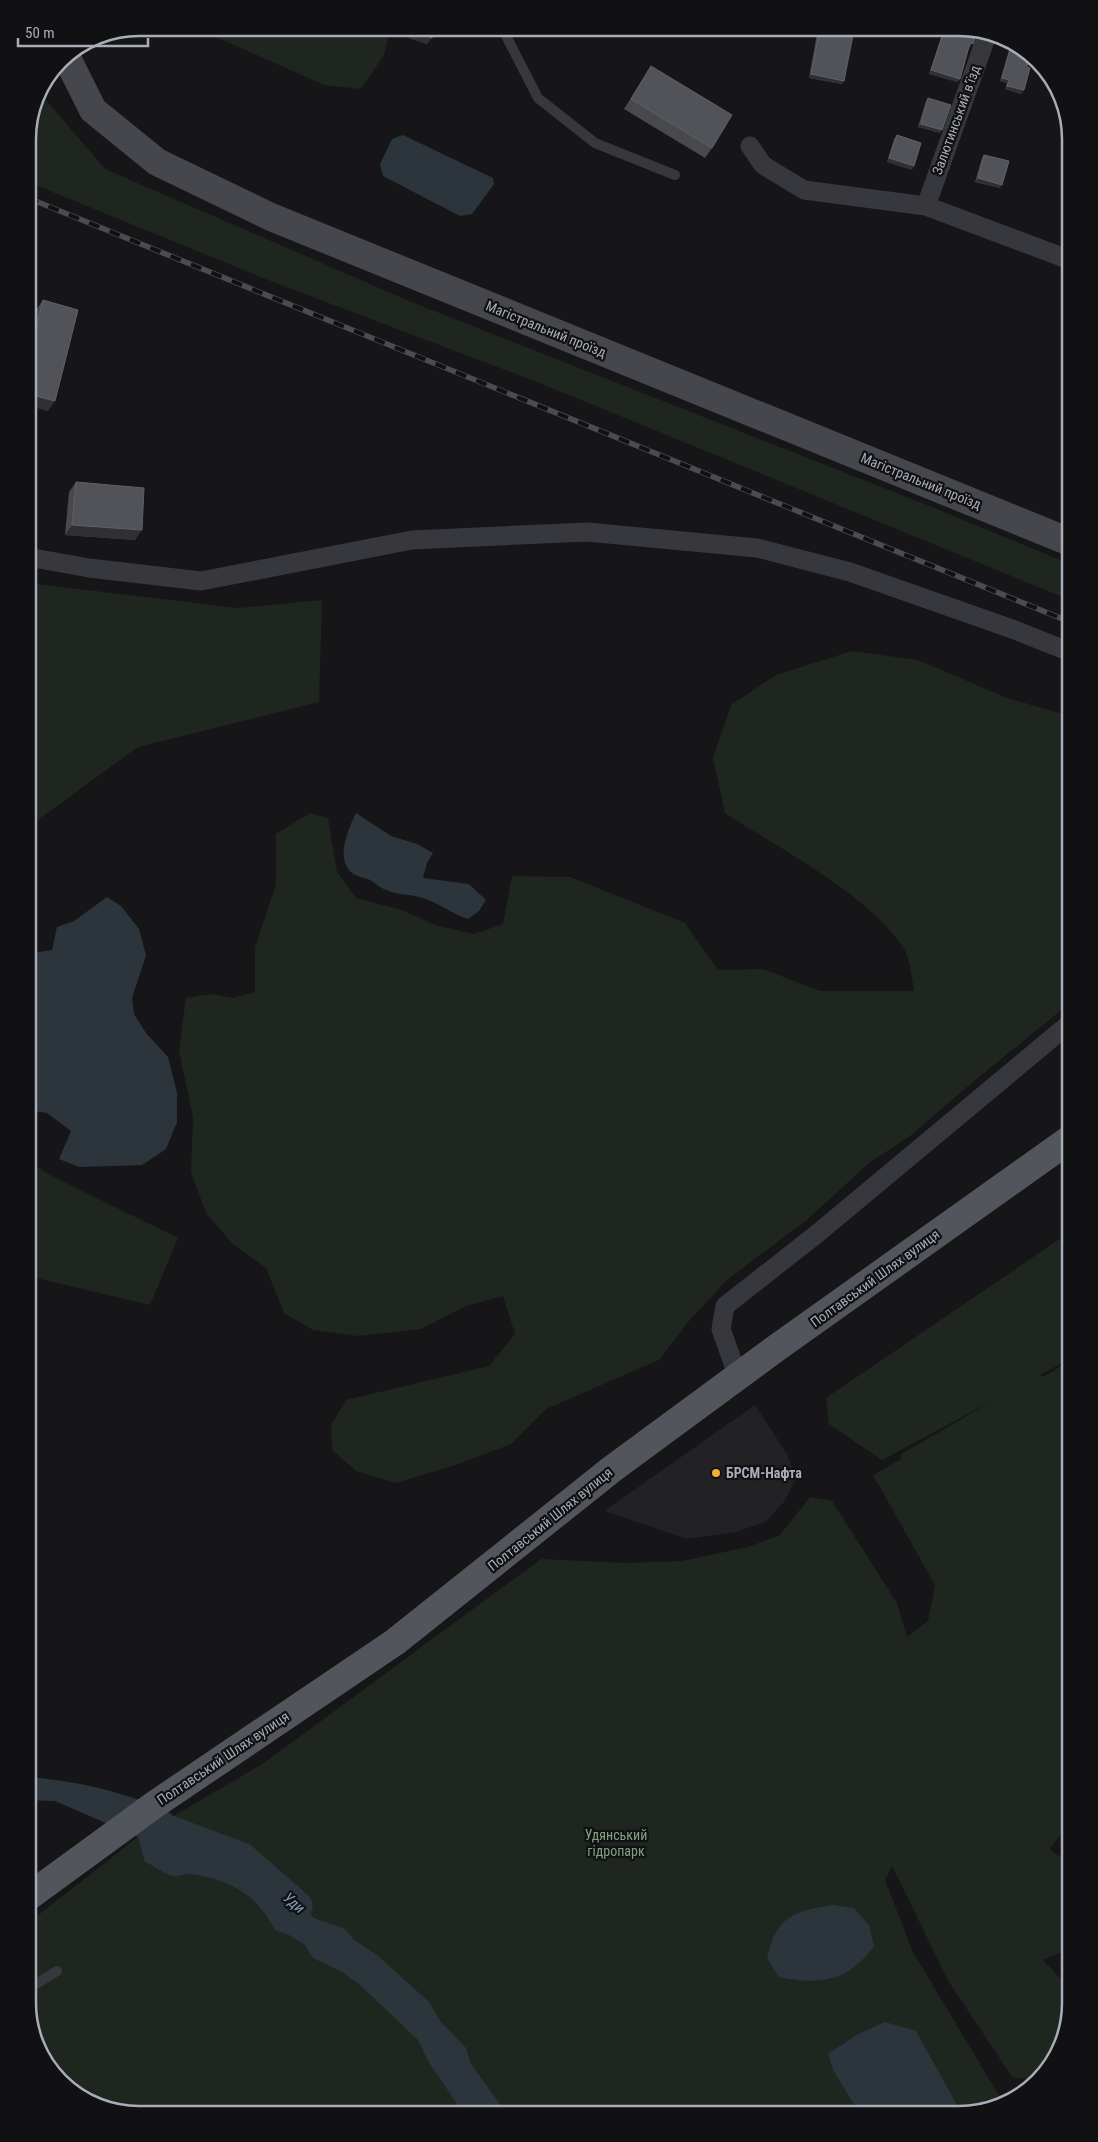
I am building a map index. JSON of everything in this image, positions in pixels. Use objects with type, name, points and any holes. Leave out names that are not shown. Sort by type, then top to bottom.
[{"type":"main road","name":"Магістральний проїзд","points":[[70,63],[93,110],[157,162],[271,217],[1062,539]]},
{"type":"main road","name":"Полтавський Шлях вулиця","points":[[36,1892],[154,1805],[395,1642],[612,1469],[1062,1144]]},
{"type":"street","name":"Залютинський в’їзд","points":[[926,206],[985,40]]},
{"type":"street","points":[[750,146],[763,165],[804,190],[926,206],[1062,257]]},
{"type":"street","points":[[36,558],[89,568],[201,581],[412,540],[586,532],[757,548],[850,572],[1015,630],[1062,649]]},
{"type":"street","points":[[738,1377],[721,1329],[725,1306],[818,1234],[1062,1030]]},
{"type":"lane","points":[[506,36],[538,98],[595,143],[675,175]]},
{"type":"lane","points":[[36,1984],[57,1971]]},
{"type":"shaded area","points":[[755,1405],[787,1454],[796,1479],[784,1502],[765,1522],[736,1532],[687,1539],[604,1511]]},
{"type":"green space","points":[[214,36],[388,36],[384,55],[361,89],[324,85]]},
{"type":"green space","points":[[45,99],[105,169],[414,303],[932,507],[1062,561],[1062,597],[537,382],[273,282],[36,185],[36,132]]},
{"type":"green space","points":[[36,584],[238,608],[322,600],[319,702],[138,747],[36,821]]},
{"type":"green space","points":[[852,651],[918,660],[1007,698],[1062,714],[1062,1010],[962,1091],[913,1134],[869,1163],[809,1218],[729,1278],[689,1321],[659,1360],[546,1409],[511,1444],[456,1465],[395,1483],[356,1471],[332,1450],[331,1425],[346,1400],[489,1366],[515,1334],[503,1296],[466,1306],[421,1329],[358,1336],[313,1330],[284,1313],[266,1268],[233,1244],[206,1213],[191,1172],[193,1117],[179,1051],[186,998],[212,994],[233,998],[255,992],[255,947],[276,884],[276,834],[310,813],[328,818],[337,872],[356,898],[402,910],[435,925],[474,934],[503,924],[512,876],[570,877],[685,923],[718,970],[763,969],[820,991],[914,991],[909,962],[903,947],[867,908],[820,873],[725,813],[713,758],[731,705],[776,675]]},
{"type":"green space","points":[[36,1166],[48,1174],[178,1238],[150,1305],[36,1278]]},
{"type":"green space","name":"Удянський гідропарк","points":[[1062,1237],[1062,1363],[1040,1375],[1043,1377],[1062,1366],[1062,1832],[1050,1849],[1062,1859],[1062,1952],[1043,1960],[1062,1980],[1062,2003],[1058,2030],[1051,2049],[1036,2071],[1028,2079],[1012,2077],[949,1982],[892,1866],[885,1880],[913,1952],[1000,2097],[998,2098],[966,2106],[132,2106],[119,2104],[93,2095],[71,2080],[57,2066],[44,2042],[37,2017],[36,1917],[138,1837],[264,1763],[541,1559],[625,1563],[682,1561],[748,1547],[780,1535],[810,1497],[832,1501],[897,1603],[907,1637],[928,1621],[935,1585],[873,1475],[901,1459],[900,1455],[994,1400],[882,1460],[829,1424],[826,1398]]},
{"type":"water","points":[[403,135],[493,178],[494,184],[472,214],[460,216],[383,176],[380,164],[392,139]]},
{"type":"water","points":[[356,813],[391,836],[417,844],[433,853],[427,863],[423,878],[469,884],[486,900],[479,911],[468,919],[423,898],[386,890],[370,880],[352,873],[344,860],[344,852],[347,836]]},
{"type":"water","points":[[107,897],[121,906],[139,929],[146,955],[132,998],[134,1014],[146,1033],[168,1057],[177,1093],[177,1122],[166,1149],[142,1165],[79,1167],[59,1159],[71,1131],[47,1113],[36,1111],[36,953],[52,950],[57,927],[74,921]]},
{"type":"water","points":[[36,1778],[65,1781],[102,1789],[155,1806],[172,1814],[176,1842],[190,1848],[192,1841],[202,1841],[214,1846],[226,1854],[228,1861],[247,1868],[275,1884],[304,1907],[314,1918],[345,1929],[354,1940],[377,1955],[429,2002],[441,2022],[466,2048],[471,2064],[501,2106],[459,2106],[428,2061],[418,2040],[359,1984],[342,1972],[313,1958],[305,1945],[289,1935],[275,1930],[268,1917],[240,1890],[216,1879],[202,1876],[188,1874],[170,1875],[145,1862],[138,1837],[55,1801],[36,1800]]},
{"type":"water","points":[[833,1905],[854,1908],[869,1925],[874,1946],[854,1967],[832,1978],[807,1981],[779,1977],[767,1958],[775,1933],[781,1925],[788,1918],[807,1910]]},
{"type":"water","points":[[885,2022],[916,2031],[958,2106],[855,2106],[833,2070],[828,2054],[858,2034]]},
{"type":"building","points":[[818,36],[853,36],[844,81],[811,74]]},
{"type":"building","points":[[942,36],[975,37],[973,44],[970,43],[960,79],[931,70]]},
{"type":"building","points":[[1010,50],[1028,63],[1027,67],[1030,68],[1024,90],[1007,86],[1009,80],[1002,78]]},
{"type":"building","points":[[651,66],[732,115],[712,148],[631,99]]},
{"type":"building","points":[[928,98],[951,105],[942,130],[921,124]]},
{"type":"building","points":[[897,135],[921,143],[914,166],[889,158]]},
{"type":"building","points":[[984,155],[1009,161],[1002,185],[978,178]]},
{"type":"building","points":[[43,300],[78,310],[55,401],[36,396],[36,328]]},
{"type":"building","points":[[76,482],[144,488],[142,530],[72,525]]},
{"type":"waterway","name":"Уди","points":[[135,1818],[242,1858],[297,1906]]},
{"type":"railway","points":[[36,201],[1062,619]]},
{"type":"place","name":"БРСМ-Нафта","points":[[716,1473]]}]
